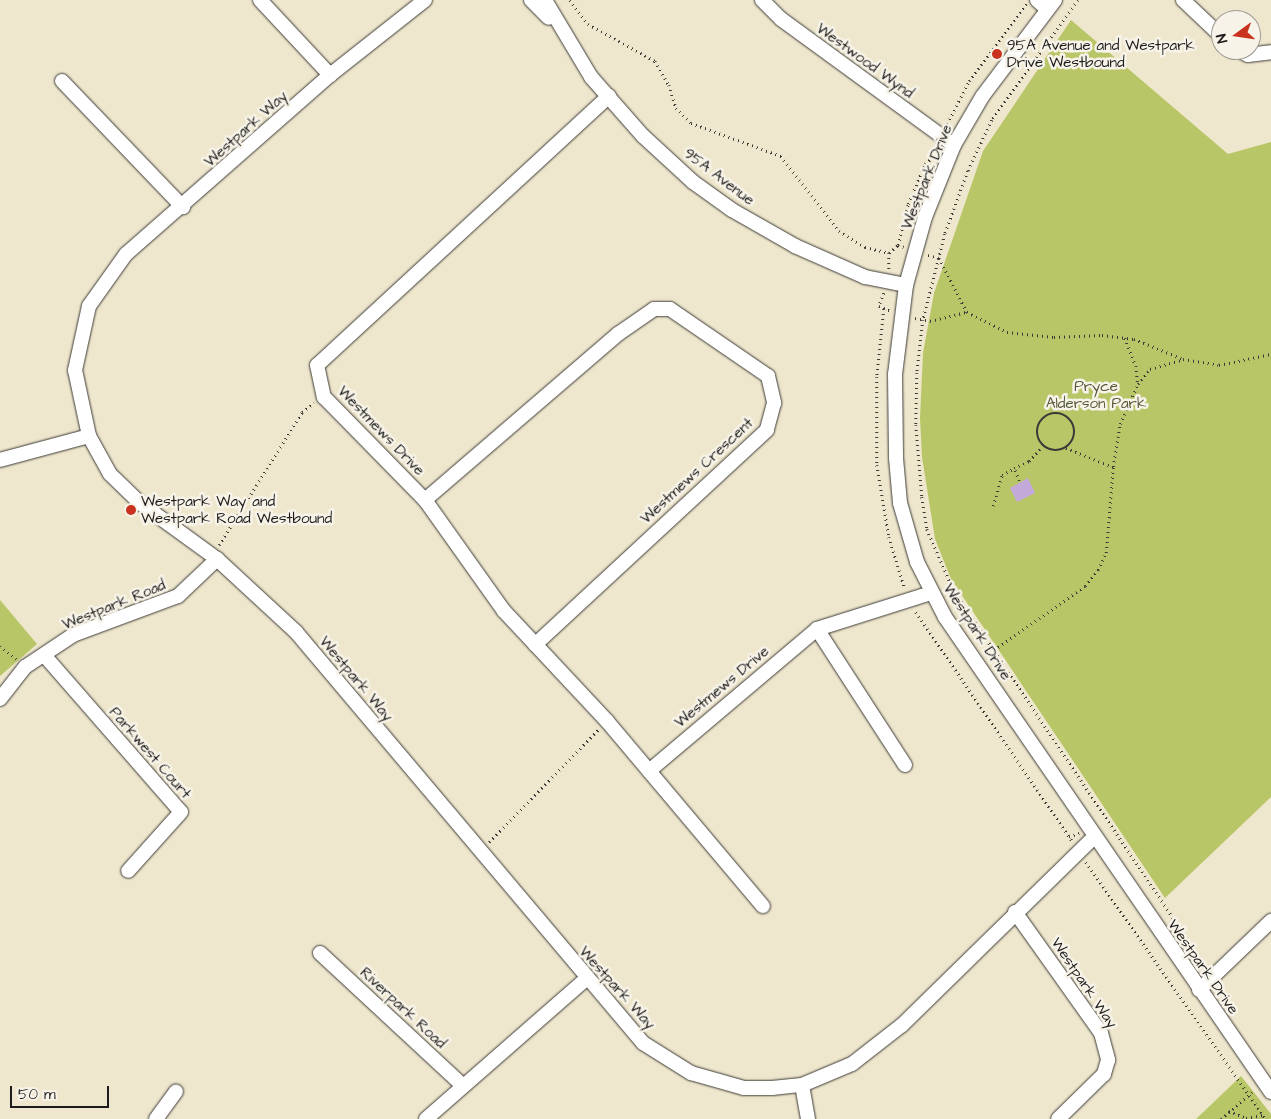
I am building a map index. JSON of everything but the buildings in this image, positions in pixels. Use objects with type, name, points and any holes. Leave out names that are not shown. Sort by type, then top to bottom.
[{"type":"street","points":[[260,0],[330,75]]},
{"type":"street","name":"Westpark Way","points":[[425,0],[330,75],[183,207],[126,254],[90,306],[75,370],[89,436],[110,474],[134,497],[217,559],[296,632],[586,979],[643,1043],[691,1073],[744,1088],[802,1085],[852,1064],[902,1025],[1015,912],[1094,837]]},
{"type":"street","name":"95A Avenue","points":[[531,0],[560,29]]},
{"type":"street","name":"95A Avenue","points":[[544,0],[560,29],[609,96],[643,136],[693,182],[732,210],[795,246],[865,276],[906,285]]},
{"type":"street","name":"Westwood Wynd","points":[[762,0],[780,19],[954,145]]},
{"type":"street","points":[[1183,0],[1211,27]]},
{"type":"street","name":"Westpark Drive","points":[[1046,3],[982,97],[954,145],[925,218],[906,285],[895,374],[899,494],[917,562],[932,593],[1094,837],[1267,1087]]},
{"type":"street","points":[[62,81],[183,207]]},
{"type":"street","name":"Westmews Drive","points":[[609,96],[317,365],[324,397],[425,500],[504,611],[607,721],[763,906]]},
{"type":"street","name":"Westmews Crescent","points":[[425,500],[618,334],[654,309],[670,309],[768,376],[774,403],[767,430],[535,645]]},
{"type":"street","points":[[0,460],[89,436]]},
{"type":"street","name":"Westpark Road","points":[[0,699],[25,667],[73,635],[178,596],[195,584],[217,559]]},
{"type":"street","name":"Westmews Drive","points":[[649,771],[817,628],[932,593]]},
{"type":"street","points":[[817,628],[905,764]]},
{"type":"street","name":"Parkwest Court","points":[[44,656],[181,812],[128,871]]},
{"type":"street","name":"Westpark Way","points":[[1015,912],[1101,1033],[1108,1060],[1104,1074],[1058,1119]]},
{"type":"street","points":[[1199,990],[1271,922]]},
{"type":"street","name":"Riverpark Road","points":[[320,953],[464,1086]]},
{"type":"street","points":[[426,1119],[586,979]]},
{"type":"street","points":[[802,1085],[808,1119]]},
{"type":"street","points":[[156,1119],[176,1091]]},
{"type":"path","points":[[570,0],[588,24],[655,61],[669,85],[676,108],[691,123],[781,156],[839,231],[865,246],[889,253]]},
{"type":"path","points":[[1078,0],[992,120],[968,171],[939,258],[923,320],[917,373],[916,425],[927,528],[953,589],[1212,977]]},
{"type":"path","points":[[898,245],[939,258],[967,312],[1008,332],[1054,337],[1102,335],[1125,338],[1183,359],[1219,365],[1271,354]]},
{"type":"path","points":[[884,309],[930,321],[967,312]]},
{"type":"path","points":[[1125,338],[1136,366],[1138,384]]},
{"type":"path","points":[[994,651],[1085,586],[1098,570],[1106,553],[1113,467],[1120,424],[1138,384],[1150,369],[1183,359]]},
{"type":"path","points":[[217,559],[220,541],[302,412],[324,397]]},
{"type":"path","points":[[1066,448],[1073,439],[1074,426],[1066,416],[1054,413],[1039,423],[1037,435],[1043,446],[1054,451],[1066,448],[1113,467]]},
{"type":"path","points":[[993,506],[1002,475],[1029,461],[1043,446]]},
{"type":"path","points":[[1014,468],[1019,480]]},
{"type":"path","points":[[0,646],[25,667]]},
{"type":"path","points":[[480,852],[607,721]]},
{"type":"path","points":[[1221,1119],[1228,1111],[1267,1087]]},
{"type":"path","points":[[1228,1111],[1246,1118],[1263,1115]]},
{"type":"green space","name":"Pryce Alderson Park","points":[[1071,20],[1228,154],[1271,142],[1271,797],[1165,898],[951,579],[935,539],[922,457],[920,418],[923,353],[934,293],[983,151]]},
{"type":"green space","points":[[0,600],[37,644],[0,676]]},
{"type":"green space","points":[[1241,1076],[1271,1114],[1271,1119],[1196,1119]]},
{"type":"place","name":"95A Avenue and Westpark Drive Westbound","points":[[997,54]]},
{"type":"place","name":"Westpark Way and Westpark Road Westbound","points":[[131,510]]}]
